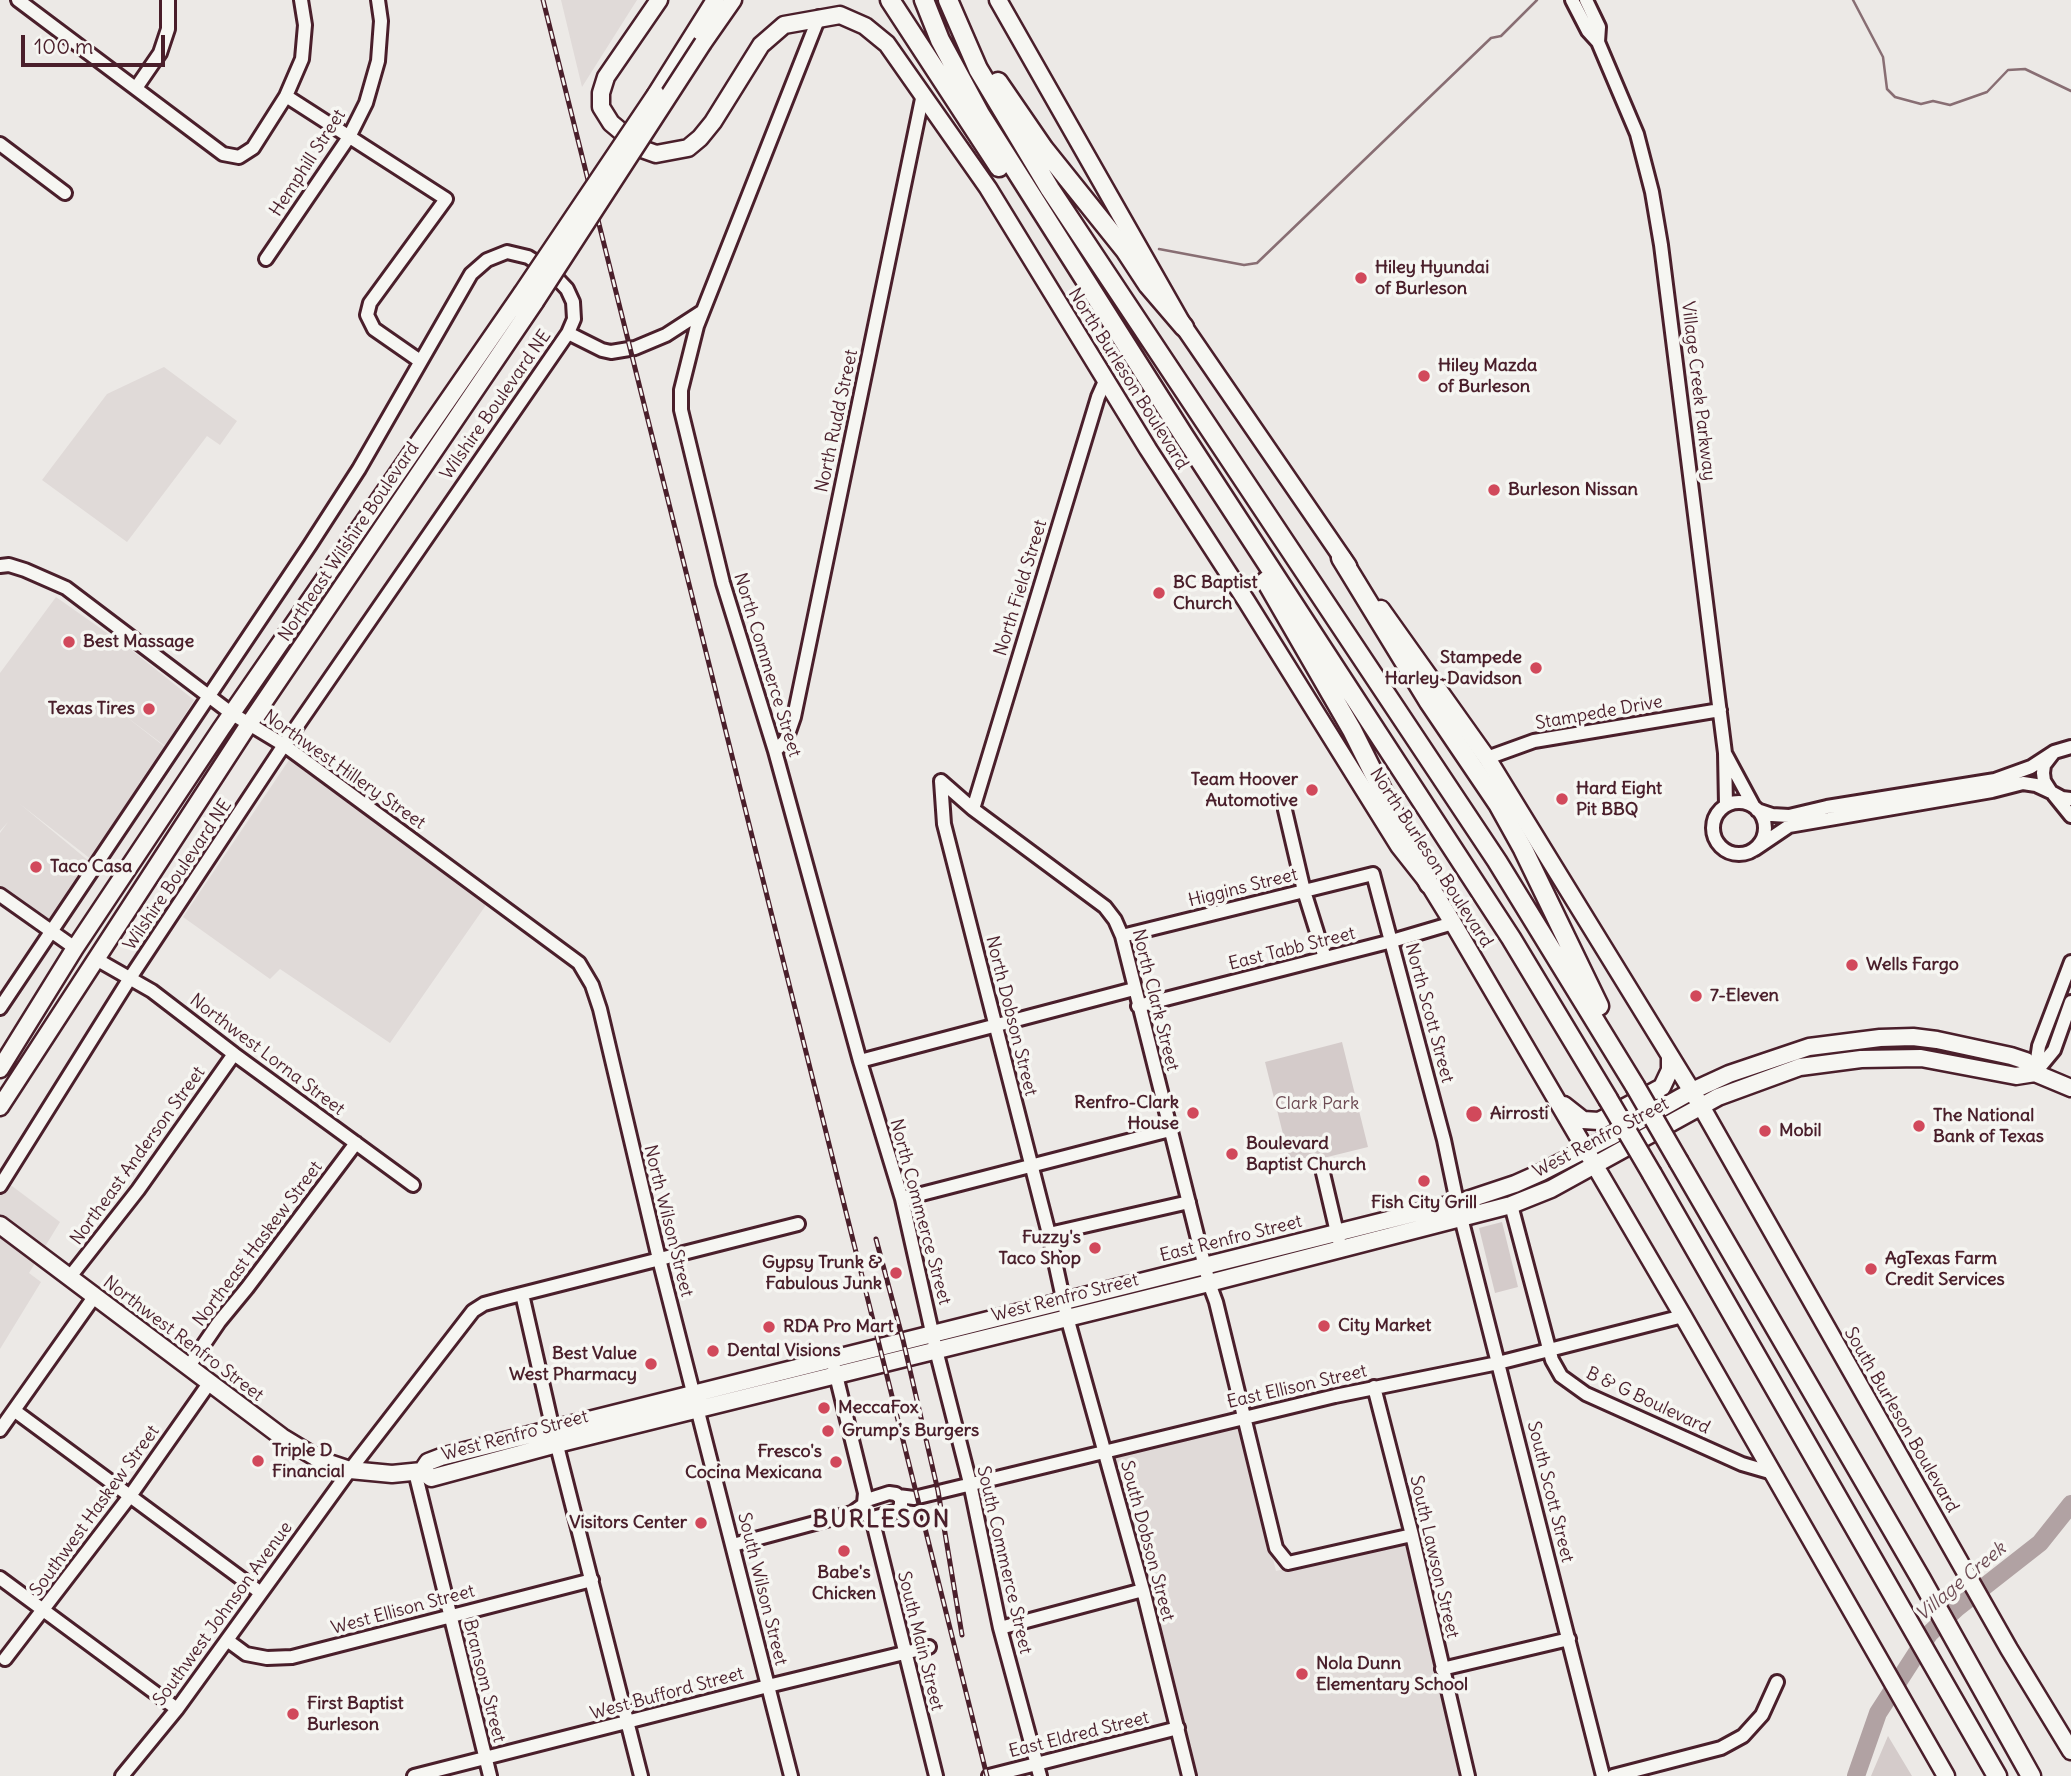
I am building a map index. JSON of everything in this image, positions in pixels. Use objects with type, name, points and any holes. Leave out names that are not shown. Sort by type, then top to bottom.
[{"type":"highway","points":[[890,0],[1049,242],[1064,263],[1082,276]]},
{"type":"highway","points":[[923,0],[940,40],[980,114],[1184,436],[1511,937],[1652,1174],[1997,1776]]},
{"type":"highway","points":[[950,0],[1016,111],[1125,250],[1148,285],[1184,327]]},
{"type":"highway","points":[[950,0],[978,69],[1037,169],[1482,839],[1635,1086],[1921,1579],[2031,1776]]},
{"type":"highway","points":[[1184,436],[1187,451],[1197,469],[1255,560],[1352,730],[1429,884]]},
{"type":"highway","points":[[1341,558],[1429,702],[1498,804],[1523,849],[1635,1086]]},
{"type":"main road","name":"North Burleson Boulevard","points":[[659,0],[606,77],[601,100],[601,107],[611,123],[642,149],[656,154],[688,148],[700,138],[761,45],[784,25],[840,15],[865,26],[887,44],[988,188],[1399,846],[1429,884],[1595,1165]]},
{"type":"main road","name":"Northeast Wilshire Boulevard","points":[[0,1107],[528,297],[715,0]]},
{"type":"main road","name":"Northeast Wilshire Boulevard","points":[[0,1069],[75,948],[232,713],[528,297],[733,0]]},
{"type":"main road","points":[[998,0],[1184,327],[1341,558],[1373,598],[1487,758],[1701,1106],[1734,1090],[1800,1067],[1872,1058],[1921,1058],[2016,1076],[2035,1073]]},
{"type":"main road","points":[[1692,1091],[1745,1068],[1809,1047],[1880,1038],[1913,1037],[2011,1056],[2026,1061],[2035,1073],[2071,1088]]},
{"type":"main road","points":[[1800,1067],[1808,1059],[1873,1048],[1880,1044],[1880,1038]]},
{"type":"main road","points":[[1556,1100],[1583,1120],[1599,1121],[1662,1087],[1670,1070],[1670,1056]]},
{"type":"main road","name":"West Renfro Street","points":[[1585,1149],[1692,1091]]},
{"type":"main road","name":"West Renfro Street","points":[[350,1470],[392,1474],[418,1471],[428,1462],[435,1460],[555,1437],[695,1402],[836,1376],[1341,1249],[1459,1210],[1511,1205],[1551,1189],[1701,1106]]},
{"type":"main road","name":"South Burleson Boulevard","points":[[1701,1106],[2009,1649],[2071,1750]]},
{"type":"main road","name":"East Renfro Street","points":[[879,1346],[1336,1232],[1459,1210],[1585,1149]]},
{"type":"main road","points":[[1595,1165],[1946,1776]]},
{"type":"main road","name":"Northwest Renfro Street","points":[[0,1225],[282,1437],[320,1460],[350,1470]]},
{"type":"main road","name":"West Renfro Street","points":[[695,1402],[832,1358],[879,1346]]},
{"type":"street","points":[[18,0],[223,154],[239,157],[253,148],[286,96],[302,59],[305,25],[300,0]]},
{"type":"street","points":[[136,89],[160,53],[168,29],[168,0]]},
{"type":"street","name":"Hemphill Street","points":[[266,258],[349,137],[366,103],[378,61],[381,22],[379,0]]},
{"type":"street","name":"Village Creek Parkway","points":[[1572,0],[1586,7],[1599,27],[1598,42],[1637,134],[1652,192],[1726,753],[1726,805],[1719,810],[1712,826],[1716,842],[1730,853],[1747,853],[1760,843],[1765,828],[1764,820],[1726,753]]},
{"type":"street","name":"North Commerce Street","points":[[819,17],[704,311],[685,370],[681,410],[723,583],[775,751],[860,1061],[902,1199],[936,1350]]},
{"type":"street","name":"North Rudd Street","points":[[775,751],[786,740],[794,717],[923,94]]},
{"type":"street","points":[[286,96],[446,199],[370,303],[367,315],[374,329],[420,361]]},
{"type":"street","points":[[0,163],[5,147],[65,193]]},
{"type":"street","name":"Wilshire Boulevard NE","points":[[0,1008],[359,469],[471,274],[487,260],[507,253],[528,257],[549,270],[567,289],[573,302],[573,319],[568,333],[284,745],[130,978],[0,1186]]},
{"type":"street","points":[[568,333],[611,352],[635,348],[666,335],[704,311]]},
{"type":"street","name":"North Field Street","points":[[973,809],[1105,379]]},
{"type":"street","name":"Northwest Hillery Street","points":[[0,566],[17,568],[66,588],[232,713],[284,745],[579,963],[592,985],[600,1009],[610,1056]]},
{"type":"street","name":"Stampede Drive","points":[[1487,758],[1534,741],[1720,710]]},
{"type":"street","points":[[1726,805],[1740,802],[1772,815],[1789,816],[1827,807],[1995,780],[2031,767],[2054,752],[2071,747]]},
{"type":"street","points":[[2054,752],[2044,765],[2044,781],[2071,816]]},
{"type":"street","name":"North Dobson Street","points":[[973,809],[941,781],[944,824],[1064,1300]]},
{"type":"street","points":[[1755,849],[1790,826],[1992,791],[2023,783],[2036,785],[2071,799]]},
{"type":"street","name":"North Clark Street","points":[[973,809],[1105,908],[1115,920],[1122,936],[1276,1548],[1288,1563],[1412,1535]]},
{"type":"street","points":[[1285,810],[1304,891],[1325,958]]},
{"type":"street","name":"Higgins Street","points":[[1122,936],[1373,874]]},
{"type":"street","name":"North Scott Street","points":[[1373,874],[1444,1140],[1459,1210]]},
{"type":"street","points":[[0,895],[75,948]]},
{"type":"street","name":"East Tabb Street","points":[[1138,1006],[1453,923]]},
{"type":"street","name":"Northwest Lorna Street","points":[[96,959],[152,991],[413,1185]]},
{"type":"street","points":[[2035,1073],[2039,1046],[2071,962]]},
{"type":"street","points":[[860,1061],[1134,989]]},
{"type":"street","points":[[2035,1073],[2054,1050],[2071,1002]]},
{"type":"street","name":"Northeast Anderson Street","points":[[69,1278],[138,1190],[234,1054]]},
{"type":"street","name":"North Wilson Street","points":[[610,1056],[695,1402]]},
{"type":"street","points":[[902,1199],[1170,1130]]},
{"type":"street","name":"Northeast Haskew Street","points":[[189,1366],[219,1322],[247,1289],[356,1143]]},
{"type":"street","points":[[1323,1173],[1341,1249]]},
{"type":"street","points":[[1049,1234],[1189,1202]]},
{"type":"street","name":"B & G Boulevard","points":[[1511,1205],[1549,1350],[1561,1376],[1581,1391],[1742,1464],[1773,1473]]},
{"type":"street","name":"South Scott Street","points":[[1459,1210],[1603,1776]]},
{"type":"street","name":"Southwest Johnson Avenue","points":[[122,1776],[177,1709],[350,1470],[473,1311],[484,1304],[798,1224]]},
{"type":"street","points":[[522,1294],[555,1437],[641,1776]]},
{"type":"street","points":[[0,1430],[94,1297]]},
{"type":"street","name":"South Dobson Street","points":[[1064,1300],[1143,1590],[1189,1776]]},
{"type":"street","name":"East Ellison Street","points":[[899,1502],[1245,1417],[1498,1363],[1683,1316]]},
{"type":"street","name":"South Commerce Street","points":[[936,1350],[970,1483],[1000,1628],[1039,1770]]},
{"type":"street","name":"South Main Street","points":[[832,1358],[865,1489],[865,1510],[874,1526],[936,1776]]},
{"type":"street","name":"Southwest Haskew Street","points":[[5,1659],[130,1496],[210,1382]]},
{"type":"street","name":"South Lawson Street","points":[[1374,1388],[1412,1535],[1468,1776]]},
{"type":"street","name":"South Wilson Street","points":[[695,1402],[791,1776]]},
{"type":"street","points":[[15,1411],[261,1593]]},
{"type":"street","name":"Bransom Street","points":[[418,1471],[449,1616],[490,1776]]},
{"type":"street","name":"East Ellison Street","points":[[865,1510],[870,1499],[889,1493],[899,1502]]},
{"type":"street","name":"East Ellison Street","points":[[733,1545],[865,1510],[876,1517],[895,1512],[899,1502]]},
{"type":"street","points":[[0,1578],[177,1709]]},
{"type":"street","name":"West Ellison Street","points":[[227,1640],[246,1654],[267,1658],[292,1657],[592,1580]]},
{"type":"street","points":[[1000,1628],[1143,1590]]},
{"type":"street","points":[[1442,1670],[1569,1639]]},
{"type":"street","name":"West Bufford Street","points":[[414,1776],[929,1647]]},
{"type":"street","points":[[1613,1776],[1721,1748],[1743,1736],[1762,1715],[1777,1682]]},
{"type":"street","name":"East Eldred Street","points":[[989,1776],[1039,1770],[1178,1728]]},
{"type":"shaded area","points":[[561,0],[637,0],[582,87]]},
{"type":"shaded area","points":[[164,367],[237,421],[220,445],[207,436],[127,542],[42,480],[107,394]]},
{"type":"shaded area","points":[[56,597],[134,652],[194,700],[165,746],[120,712],[165,747],[92,860],[20,804],[90,862],[46,923],[0,889],[0,833],[8,822],[0,831],[0,673]]},
{"type":"shaded area","points":[[289,760],[486,905],[390,1043],[280,969],[270,979],[183,917]]},
{"type":"shaded area","points":[[8,1183],[60,1222],[29,1273],[41,1282],[0,1349],[0,1196]]},
{"type":"shaded area","name":"Nola Dunn Elementary School","points":[[1240,1425],[1276,1571],[1406,1542],[1460,1776],[1194,1776],[1112,1456]]},
{"type":"green space","name":"Clark Park","points":[[1342,1042],[1368,1147],[1291,1166],[1265,1062]]},
{"type":"green space","points":[[1502,1222],[1518,1287],[1495,1293],[1479,1228]]},
{"type":"green space","points":[[1888,1736],[1912,1776],[1871,1776]]},
{"type":"waterway","points":[[1159,249],[1244,265],[1257,263],[1491,38],[1501,36],[1537,0]]},
{"type":"waterway","points":[[1853,0],[1883,57],[1887,89],[1895,97],[1921,104],[1933,101],[1950,105],[1987,92],[2008,70],[2025,69],[2071,91]]},
{"type":"waterway","name":"Village Creek","points":[[1856,1776],[1878,1713],[1929,1634],[1957,1608],[2040,1543],[2071,1504]]},
{"type":"railway","points":[[543,0],[987,1776]]},
{"type":"railway","points":[[876,1239],[938,1491],[962,1635]]},
{"type":"place","name":"Hiley Hyundai of Burleson","points":[[1361,278]]},
{"type":"place","name":"Hiley Mazda of Burleson","points":[[1424,376]]},
{"type":"place","name":"Burleson Nissan","points":[[1494,490]]},
{"type":"place","name":"BC Baptist Church","points":[[1159,593]]},
{"type":"place","name":"Best Massage","points":[[69,642]]},
{"type":"place","name":"Stampede Harley-Davidson","points":[[1536,668]]},
{"type":"place","name":"Texas Tires","points":[[149,709]]},
{"type":"place","name":"Team Hoover Automotive","points":[[1312,790]]},
{"type":"place","name":"Hard Eight Pit BBQ","points":[[1562,799]]},
{"type":"place","name":"Taco Casa","points":[[36,867]]},
{"type":"place","name":"Wells Fargo","points":[[1852,965]]},
{"type":"place","name":"7-Eleven","points":[[1696,996]]},
{"type":"place","name":"Renfro-Clark House","points":[[1193,1113]]},
{"type":"place","name":"Airrosti","points":[[1474,1114]]},
{"type":"place","name":"The National Bank of Texas","points":[[1919,1126]]},
{"type":"place","name":"Mobil","points":[[1765,1131]]},
{"type":"place","name":"Boulevard Baptist Church","points":[[1232,1154]]},
{"type":"place","name":"Fish City Grill","points":[[1424,1181]]},
{"type":"place","name":"Fuzzy's Taco Shop","points":[[1095,1248]]},
{"type":"place","name":"AgTexas Farm Credit Services","points":[[1871,1269]]},
{"type":"place","name":"Gypsy Trunk & Fabulous Junk","points":[[896,1273]]},
{"type":"place","name":"City Market","points":[[1324,1326]]},
{"type":"place","name":"RDA Pro Mart","points":[[769,1327]]},
{"type":"place","name":"Dental Visions","points":[[713,1351]]},
{"type":"place","name":"Best Value West Pharmacy","points":[[651,1364]]},
{"type":"place","name":"MeccaFox","points":[[824,1408]]},
{"type":"place","name":"Grump's Burgers","points":[[828,1431]]},
{"type":"place","name":"Triple D Financial","points":[[258,1461]]},
{"type":"place","name":"Fresco's Cocina Mexicana","points":[[836,1462]]},
{"type":"place","name":"Visitors Center","points":[[701,1523]]},
{"type":"place","name":"Babe's Chicken","points":[[844,1551]]},
{"type":"place","name":"Nola Dunn Elementary School","points":[[1302,1674]]},
{"type":"place","name":"First Baptist Burleson","points":[[293,1714]]},
{"type":"district","name":"BURLESON","points":[[882,1520]]}]
